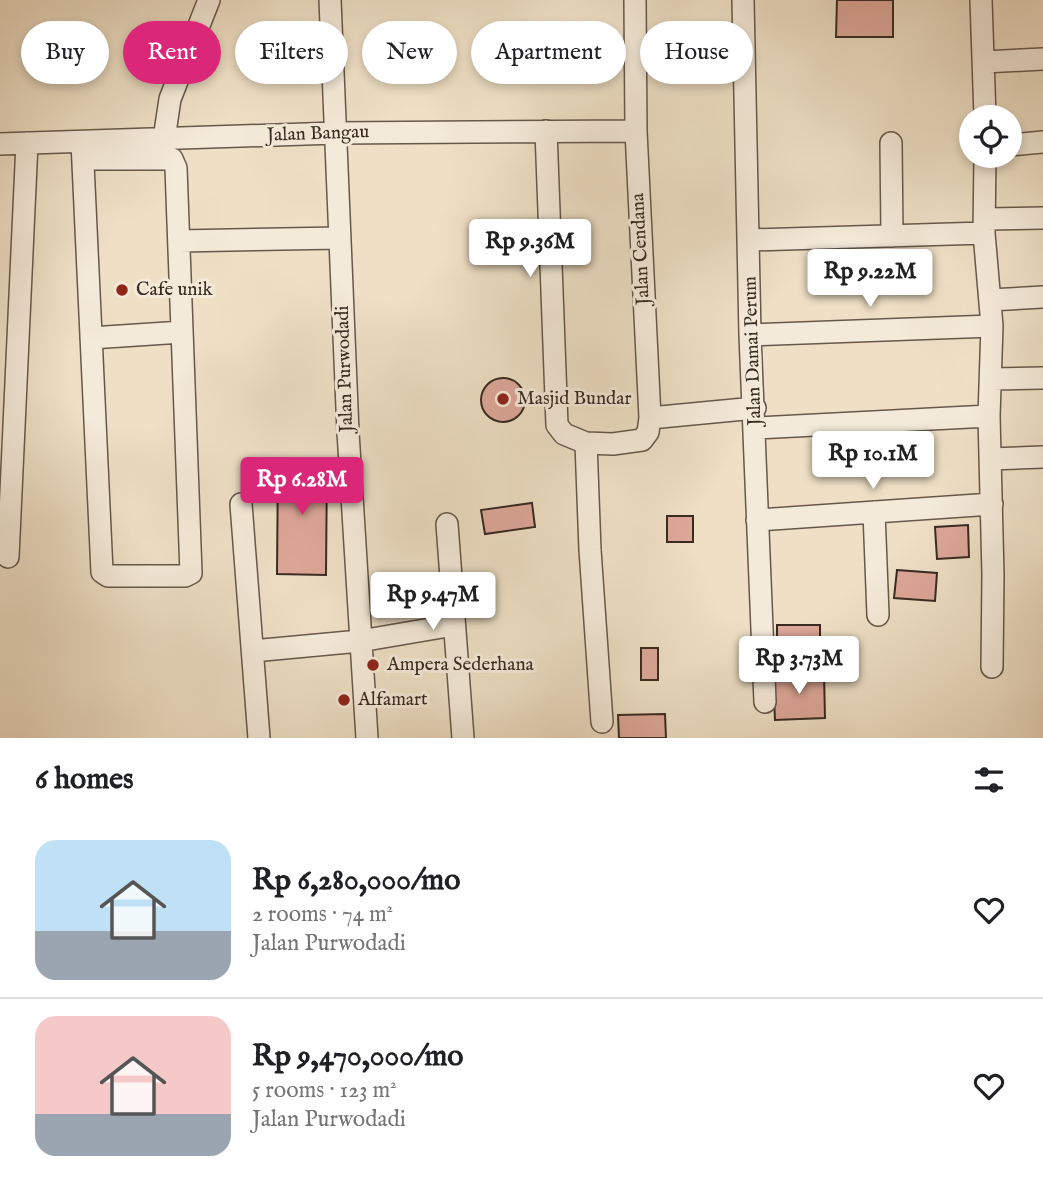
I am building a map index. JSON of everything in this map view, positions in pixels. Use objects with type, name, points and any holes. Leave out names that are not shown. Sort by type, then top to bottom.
[{"type":"street","points":[[163,139],[170,99],[209,0]]},
{"type":"street","name":"Jalan Purwodadi","points":[[330,0],[360,641],[367,738]]},
{"type":"street","name":"Jalan Cendana","points":[[635,0],[635,131],[650,418]]},
{"type":"street","name":"Jalan Damai Perum","points":[[743,0],[750,335],[765,702]]},
{"type":"street","points":[[981,0],[985,105]]},
{"type":"street","points":[[984,62],[1043,59]]},
{"type":"street","points":[[546,131],[557,425],[564,434],[586,443],[614,444],[642,440],[648,432],[650,418],[989,416]]},
{"type":"street","name":"Jalan Bangau","points":[[0,144],[27,144],[82,151],[163,139],[335,133],[635,131]]},
{"type":"street","points":[[1022,144],[1043,142]]},
{"type":"street","points":[[891,143],[892,236]]},
{"type":"street","points":[[8,556],[27,144]]},
{"type":"street","points":[[82,151],[172,159],[176,168],[191,573],[185,576],[108,576],[102,572],[82,151]]},
{"type":"street","points":[[985,168],[985,226],[992,326],[989,416],[992,667]]},
{"type":"street","points":[[750,240],[892,236],[1043,218]]},
{"type":"street","points":[[179,241],[340,238]]},
{"type":"street","points":[[990,300],[1043,297]]},
{"type":"street","points":[[750,335],[992,326]]},
{"type":"street","points":[[91,338],[182,332]]},
{"type":"street","points":[[992,379],[1043,378]]},
{"type":"street","points":[[586,443],[590,550],[602,722]]},
{"type":"street","points":[[991,458],[1043,457]]},
{"type":"street","points":[[241,504],[259,738]]},
{"type":"street","points":[[757,520],[992,504]]},
{"type":"street","points":[[874,512],[878,615]]},
{"type":"street","points":[[447,524],[463,738]]},
{"type":"street","points":[[253,651],[360,641],[454,625]]},
{"type":"building","points":[[837,0],[893,0],[893,37],[836,37]]},
{"type":"building","name":"Masjid Bundar","points":[[503,378],[518,385],[525,400],[518,415],[503,422],[488,415],[481,400],[488,385]]},
{"type":"building","points":[[327,459],[326,575],[277,574],[278,460]]},
{"type":"building","points":[[532,503],[535,527],[485,534],[481,510]]},
{"type":"building","points":[[667,516],[693,516],[693,542],[667,542]]},
{"type":"building","points":[[968,525],[969,557],[937,559],[935,527]]},
{"type":"building","points":[[897,570],[937,573],[935,601],[894,598]]},
{"type":"building","points":[[777,625],[820,625],[820,657],[777,657]]},
{"type":"building","points":[[641,648],[658,648],[658,680],[641,680]]},
{"type":"building","points":[[824,673],[825,718],[775,720],[773,675]]},
{"type":"building","points":[[665,714],[666,738],[619,738],[618,715]]},
{"type":"place","name":"Cafe unik","points":[[122,290]]},
{"type":"place","name":"Masjid Bundar","points":[[503,399]]},
{"type":"place","name":"Ampera Sederhana","points":[[373,665]]},
{"type":"place","name":"Alfamart","points":[[344,700]]}]
